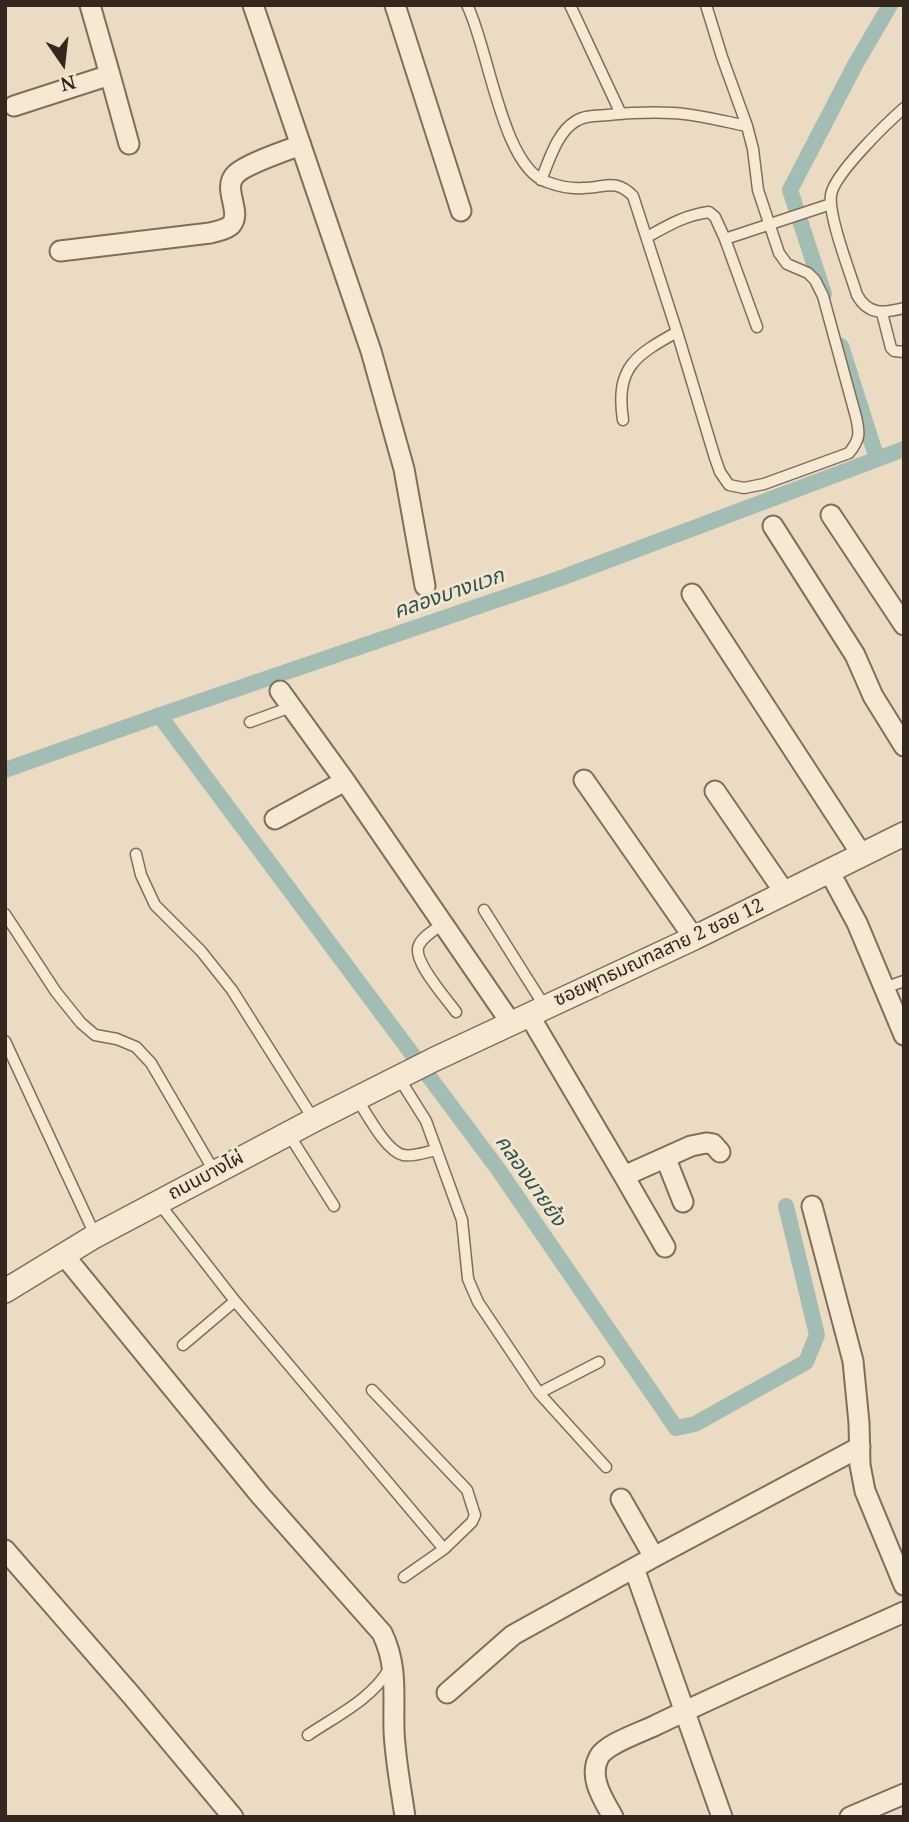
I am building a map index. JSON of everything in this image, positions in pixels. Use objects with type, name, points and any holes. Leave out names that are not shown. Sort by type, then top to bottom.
[{"type":"street","points":[[90,5],[129,144]]},
{"type":"street","points":[[253,5],[371,351],[404,469],[425,586]]},
{"type":"street","points":[[395,5],[461,211]]},
{"type":"street","points":[[14,106],[110,75]]},
{"type":"street","points":[[60,251],[210,233],[224,229],[232,225],[235,216],[230,183],[235,174],[300,145]]},
{"type":"street","points":[[831,515],[904,625]]},
{"type":"street","points":[[773,526],[856,655],[873,696],[904,746]]},
{"type":"street","points":[[692,594],[863,855]]},
{"type":"street","points":[[286,699],[444,923],[528,1015],[665,1247]]},
{"type":"street","points":[[584,780],[694,938]]},
{"type":"street","points":[[275,819],[345,781]]},
{"type":"street","points":[[715,791],[785,893]]},
{"type":"street","name":"ซอยพุทธมณฑลสาย 2 ซอย 12","points":[[406,1074],[694,938],[904,834]]},
{"type":"street","points":[[829,871],[857,923],[904,1035]]},
{"type":"street","name":"ถนนบางไผ่","points":[[5,1291],[95,1236],[288,1133],[406,1074]]},
{"type":"street","points":[[624,1175],[691,1146],[713,1144],[720,1152]]},
{"type":"street","points":[[666,1159],[683,1202]]},
{"type":"street","points":[[812,1206],[853,1361],[860,1465],[865,1490],[904,1585]]},
{"type":"street","points":[[63,1254],[260,1495],[382,1633],[393,1662],[394,1731],[405,1817]]},
{"type":"street","points":[[447,1693],[513,1635],[860,1447]]},
{"type":"street","points":[[621,1499],[654,1557]]},
{"type":"street","points":[[5,1550],[233,1817]]},
{"type":"street","points":[[634,1568],[722,1817]]},
{"type":"street","points":[[613,1817],[599,1792],[596,1779],[594,1766],[601,1753],[685,1711],[904,1612]]},
{"type":"street","points":[[850,1817],[904,1794]]},
{"type":"lane","points":[[467,5],[508,134],[528,168],[541,180],[555,185],[582,188],[613,185],[625,188],[633,196],[720,472],[729,485],[744,488],[764,484],[849,453],[858,442],[859,430],[823,296],[808,273],[787,264],[779,253],[758,190],[747,126],[706,5]]},
{"type":"lane","points":[[570,5],[621,114]]},
{"type":"lane","points":[[904,108],[860,151],[837,180],[831,193],[834,223],[860,301],[882,313],[904,308]]},
{"type":"lane","points":[[541,180],[558,142],[577,120],[621,114],[673,113],[747,126]]},
{"type":"lane","points":[[725,239],[831,204]]},
{"type":"lane","points":[[647,237],[678,219],[709,212],[715,217],[725,239],[757,327]]},
{"type":"lane","points":[[882,313],[891,348],[904,352]]},
{"type":"lane","points":[[624,420],[621,407],[628,367],[645,351],[677,332]]},
{"type":"lane","points":[[250,722],[286,699]]},
{"type":"lane","points":[[136,854],[141,875],[155,905],[201,951],[232,990],[314,1121]]},
{"type":"lane","points":[[484,910],[528,1015]]},
{"type":"lane","points":[[6,919],[80,1023],[95,1035],[136,1047],[151,1063],[214,1172]]},
{"type":"lane","points":[[444,923],[419,943],[417,951],[420,963],[456,1012]]},
{"type":"lane","points":[[884,988],[904,981]]},
{"type":"lane","points":[[5,1041],[95,1236]]},
{"type":"lane","points":[[406,1074],[426,1121],[461,1220],[468,1279],[478,1302],[539,1393],[606,1467]]},
{"type":"lane","points":[[357,1099],[387,1144],[401,1155],[414,1156],[436,1150]]},
{"type":"lane","points":[[288,1133],[334,1206]]},
{"type":"lane","points":[[158,1202],[235,1301],[444,1549]]},
{"type":"lane","points":[[183,1345],[235,1301]]},
{"type":"lane","points":[[539,1393],[599,1363]]},
{"type":"lane","points":[[372,1390],[467,1490],[475,1515],[472,1522],[444,1549],[404,1577]]},
{"type":"lane","points":[[308,1735],[370,1693],[383,1680],[393,1662]]},
{"type":"waterway","points":[[824,294],[790,190],[855,65],[890,5]]},
{"type":"waterway","points":[[841,346],[877,459]]},
{"type":"waterway","name":"คลองบางแวก","points":[[5,770],[561,578],[904,449]]},
{"type":"waterway","name":"คลองนายย้ง","points":[[159,715],[498,1169],[676,1428],[695,1424],[806,1362],[817,1335],[786,1206]]}]
